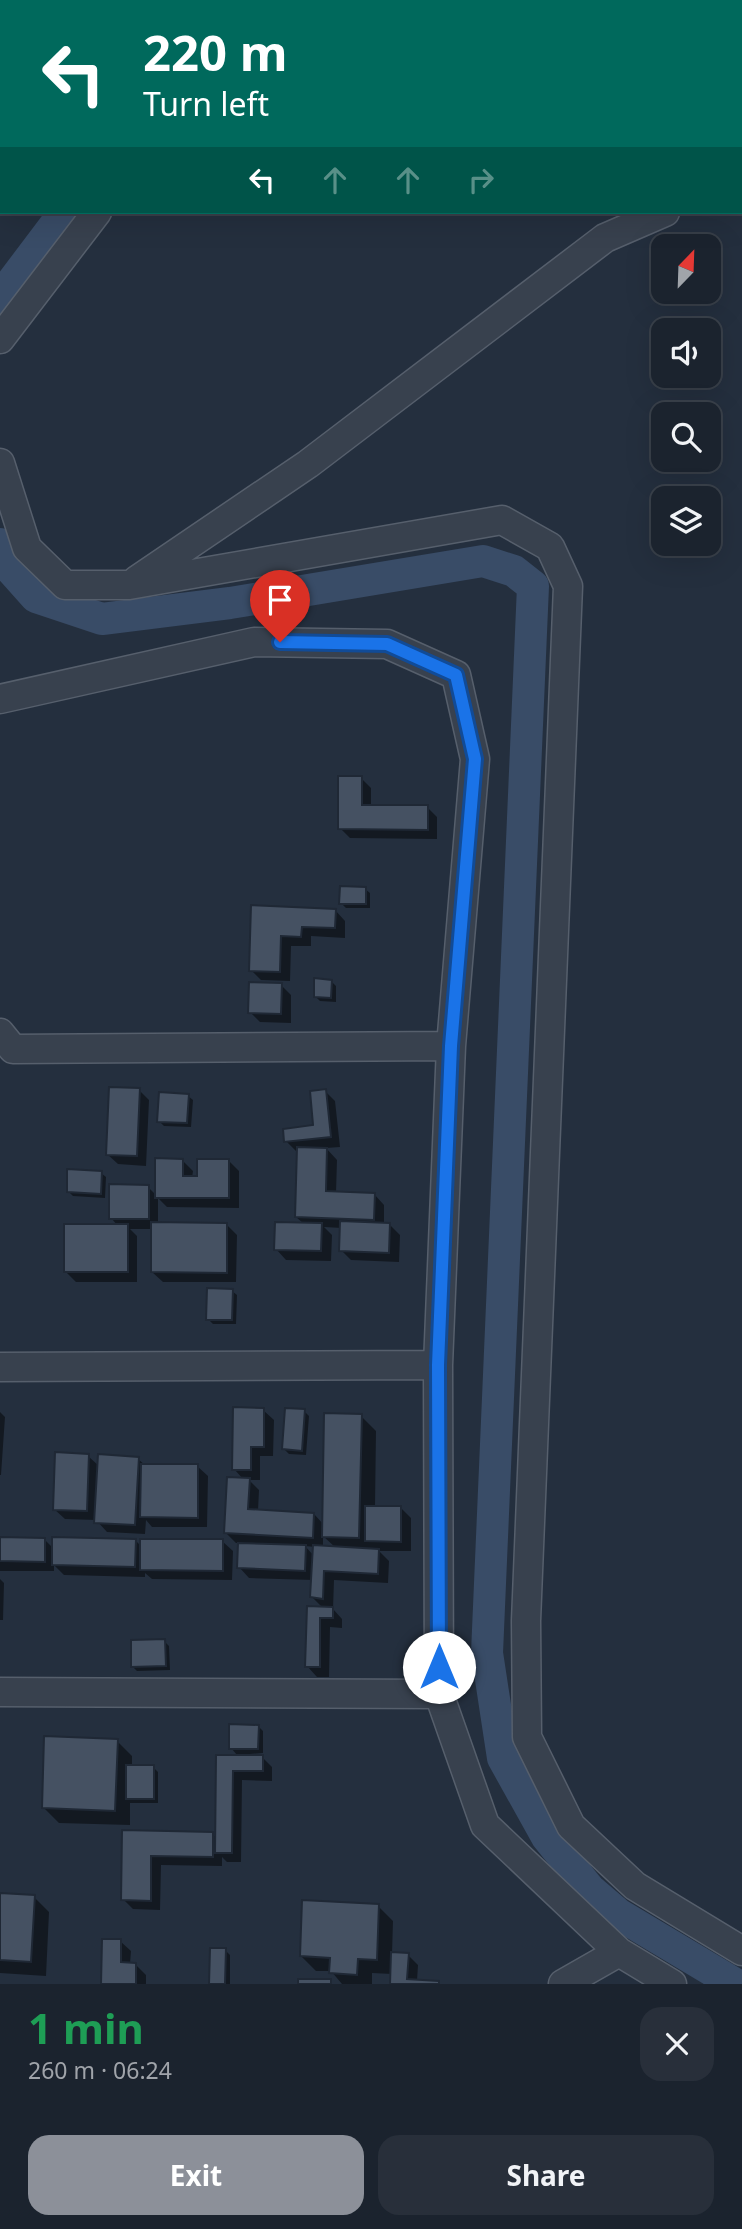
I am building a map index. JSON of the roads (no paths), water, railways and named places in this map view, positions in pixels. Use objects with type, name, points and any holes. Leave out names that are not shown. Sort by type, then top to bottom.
[{"type":"street","points":[[0,339],[95,214]]},
{"type":"street","points":[[129,585],[308,464],[605,238],[660,214]]},
{"type":"street","points":[[0,463],[27,548],[65,585],[129,585],[502,520],[550,547],[568,586],[526,1621],[527,1737],[570,1826],[635,1886],[742,1951]]},
{"type":"street","points":[[0,699],[254,642],[387,644],[456,675],[475,759],[451,1046],[438,1365],[439,1694],[485,1825],[619,1951],[673,1984]]},
{"type":"street","points":[[0,1033],[13,1049],[451,1046]]},
{"type":"street","points":[[0,1367],[438,1365]]},
{"type":"street","points":[[0,1692],[439,1694]]},
{"type":"street","points":[[563,1984],[619,1951]]},
{"type":"waterway","points":[[0,298],[63,214]]},
{"type":"waterway","points":[[0,544],[10,568],[36,597],[102,619],[230,603],[483,561],[514,571],[533,586],[487,1653],[503,1758],[547,1837],[590,1890],[618,1914],[735,1984]]}]
